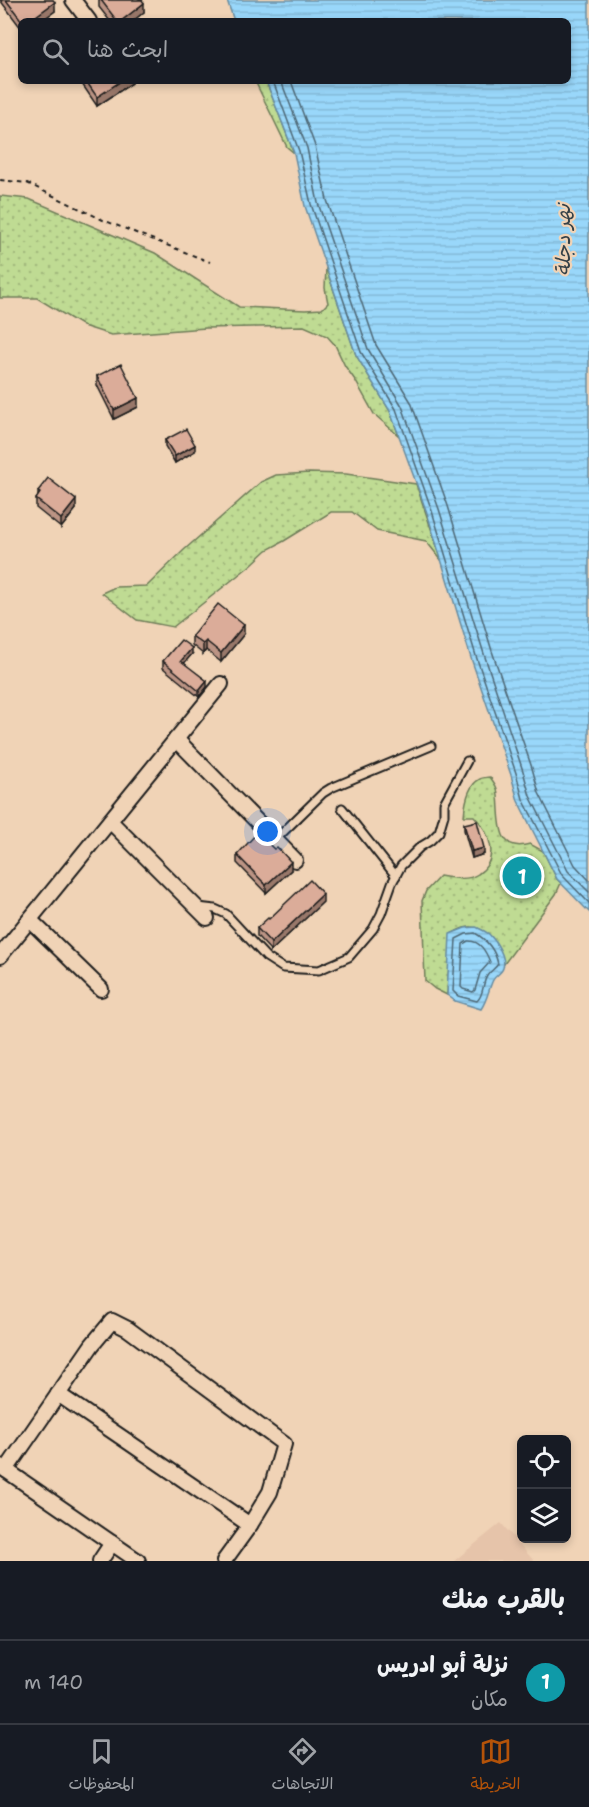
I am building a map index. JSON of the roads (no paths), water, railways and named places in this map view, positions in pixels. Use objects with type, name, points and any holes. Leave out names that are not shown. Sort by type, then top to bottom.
[{"type":"street","points":[[73,0],[87,18]]},
{"type":"street","points":[[0,956],[221,684]]},
{"type":"street","points":[[176,739],[295,860]]},
{"type":"street","points":[[110,820],[207,918]]},
{"type":"street","points":[[30,920],[101,989]]},
{"type":"street","points":[[138,1561],[3,1468],[112,1321],[128,1329],[284,1444],[270,1492],[224,1561]]},
{"type":"street","points":[[58,1394],[250,1525]]},
{"type":"street","points":[[100,1561],[112,1543]]},
{"type":"lane","points":[[275,840],[331,788],[431,746]]},
{"type":"lane","points":[[195,907],[215,909],[226,914],[266,957],[283,968],[319,970],[349,957],[374,929],[401,866],[439,832],[444,815],[444,803],[467,761]]},
{"type":"lane","points":[[342,808],[396,876]]},
{"type":"water","name":"نهر دجلة","points":[[227,0],[589,0],[589,912],[557,879],[518,801],[427,513],[390,411],[356,355],[305,206],[294,153],[267,84],[571,84],[571,18],[233,18]]},
{"type":"water","points":[[476,927],[489,934],[495,941],[504,964],[493,980],[481,1009],[455,1001],[447,995],[450,934],[465,928]]},
{"type":"place","name":"نزلة أبو ادريس","points":[[522,876]]}]
